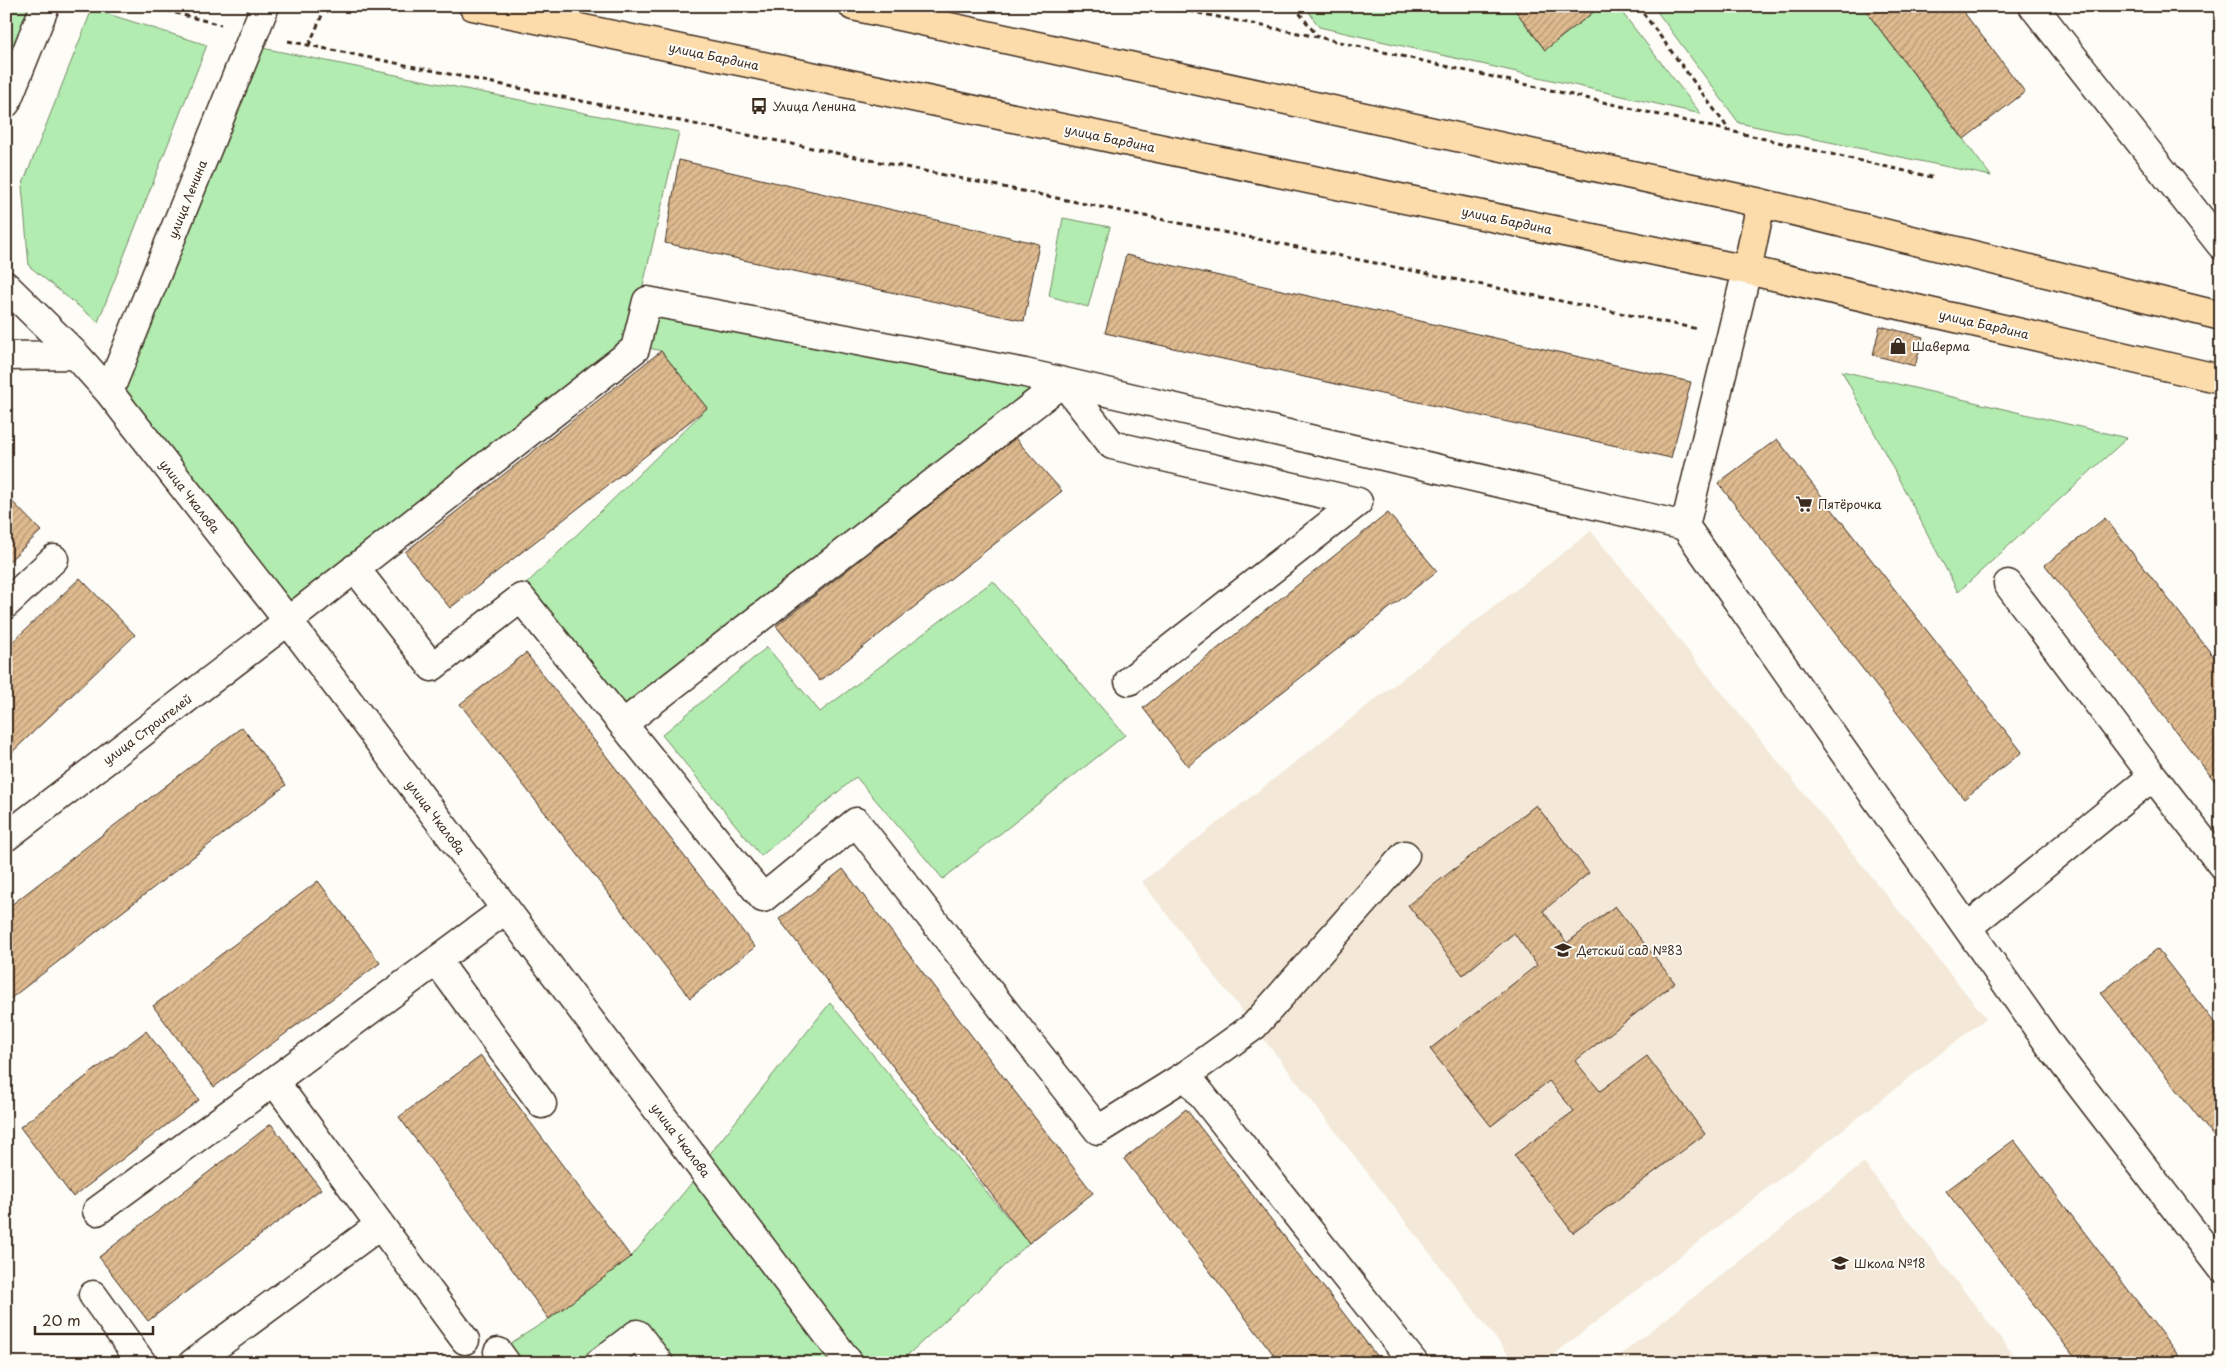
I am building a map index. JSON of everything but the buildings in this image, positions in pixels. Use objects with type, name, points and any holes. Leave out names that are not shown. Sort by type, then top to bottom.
[{"type":"main road","name":"улица Бардина","points":[[474,6],[1747,270],[2221,379]]},
{"type":"main road","points":[[853,6],[1761,203],[2221,316]]},
{"type":"main road","points":[[1747,270],[1761,203]]},
{"type":"street","points":[[6,103],[45,6]]},
{"type":"street","name":"улица Ленина","points":[[109,392],[265,6]]},
{"type":"street","points":[[2033,6],[2221,244]]},
{"type":"street","points":[[1685,526],[1747,270]]},
{"type":"street","name":"улица Чкалова","points":[[6,286],[76,355],[109,392],[288,621],[849,1363]]},
{"type":"street","name":"улица Строителей","points":[[6,837],[288,621],[635,349],[647,301],[1063,382]]},
{"type":"street","points":[[6,356],[76,355]]},
{"type":"street","points":[[1063,382],[1685,526],[2051,1046],[2221,1268]]},
{"type":"street","points":[[1063,382],[1112,445],[1358,502],[1129,681]]},
{"type":"street","points":[[623,724],[1063,382]]},
{"type":"street","points":[[6,604],[54,559]]},
{"type":"street","points":[[355,568],[432,667],[521,598],[763,898],[856,822],[1098,1130],[1186,1075],[1254,1026],[1405,855]]},
{"type":"street","points":[[2008,584],[2221,864]]},
{"type":"street","points":[[1968,927],[2154,776]]},
{"type":"street","points":[[97,1211],[506,909]]},
{"type":"street","points":[[437,960],[542,1104]]},
{"type":"street","points":[[1186,1075],[1414,1363]]},
{"type":"street","points":[[274,1081],[464,1340]]},
{"type":"street","points":[[193,1363],[380,1225]]},
{"type":"street","points":[[93,1295],[142,1363]]},
{"type":"street","points":[[600,1363],[637,1334],[659,1363]]},
{"type":"path","points":[[149,6],[254,34],[1731,336]]},
{"type":"path","points":[[309,45],[326,6]]},
{"type":"path","points":[[1163,6],[1318,37],[1936,178]]},
{"type":"path","points":[[1294,6],[1318,37]]},
{"type":"path","points":[[1638,6],[1731,132]]},
{"type":"shaded area","name":"Детский сад №83","points":[[1591,531],[1986,1018],[1543,1363],[1515,1363],[1142,882]]},
{"type":"shaded area","name":"Школа №18","points":[[1864,1163],[2020,1363],[1610,1363]]},
{"type":"green space","points":[[6,6],[32,6],[6,75]]},
{"type":"green space","points":[[1305,6],[1512,6],[1545,50],[1601,6],[1617,6],[1701,114],[1319,27]]},
{"type":"green space","points":[[1653,6],[1862,6],[1991,176],[1739,123]]},
{"type":"green space","points":[[92,9],[207,45],[98,322],[29,266],[22,186]]},
{"type":"green space","points":[[262,48],[679,132],[629,345],[293,607],[124,390]]},
{"type":"green space","points":[[1063,218],[1110,227],[1088,307],[1049,296]]},
{"type":"green space","points":[[652,308],[1048,385],[625,715],[522,588],[707,408],[661,351],[642,346]]},
{"type":"green space","points":[[1842,371],[2127,438],[1958,592]]},
{"type":"green space","points":[[993,581],[1125,735],[943,879],[856,777],[761,856],[662,735],[767,647],[820,712]]},
{"type":"green space","points":[[830,1003],[1029,1243],[899,1363],[868,1363],[709,1155]]},
{"type":"green space","points":[[694,1180],[833,1363],[667,1363],[637,1326],[589,1363],[514,1363],[503,1348],[549,1319],[631,1257]]},
{"type":"place","name":"Улица Ленина","points":[[759,106]]},
{"type":"place","name":"Шаверма","points":[[1898,346]]},
{"type":"place","name":"Пятёрочка","points":[[1804,504]]},
{"type":"place","name":"Детский сад №83","points":[[1563,950]]},
{"type":"place","name":"Школа №18","points":[[1840,1263]]}]
